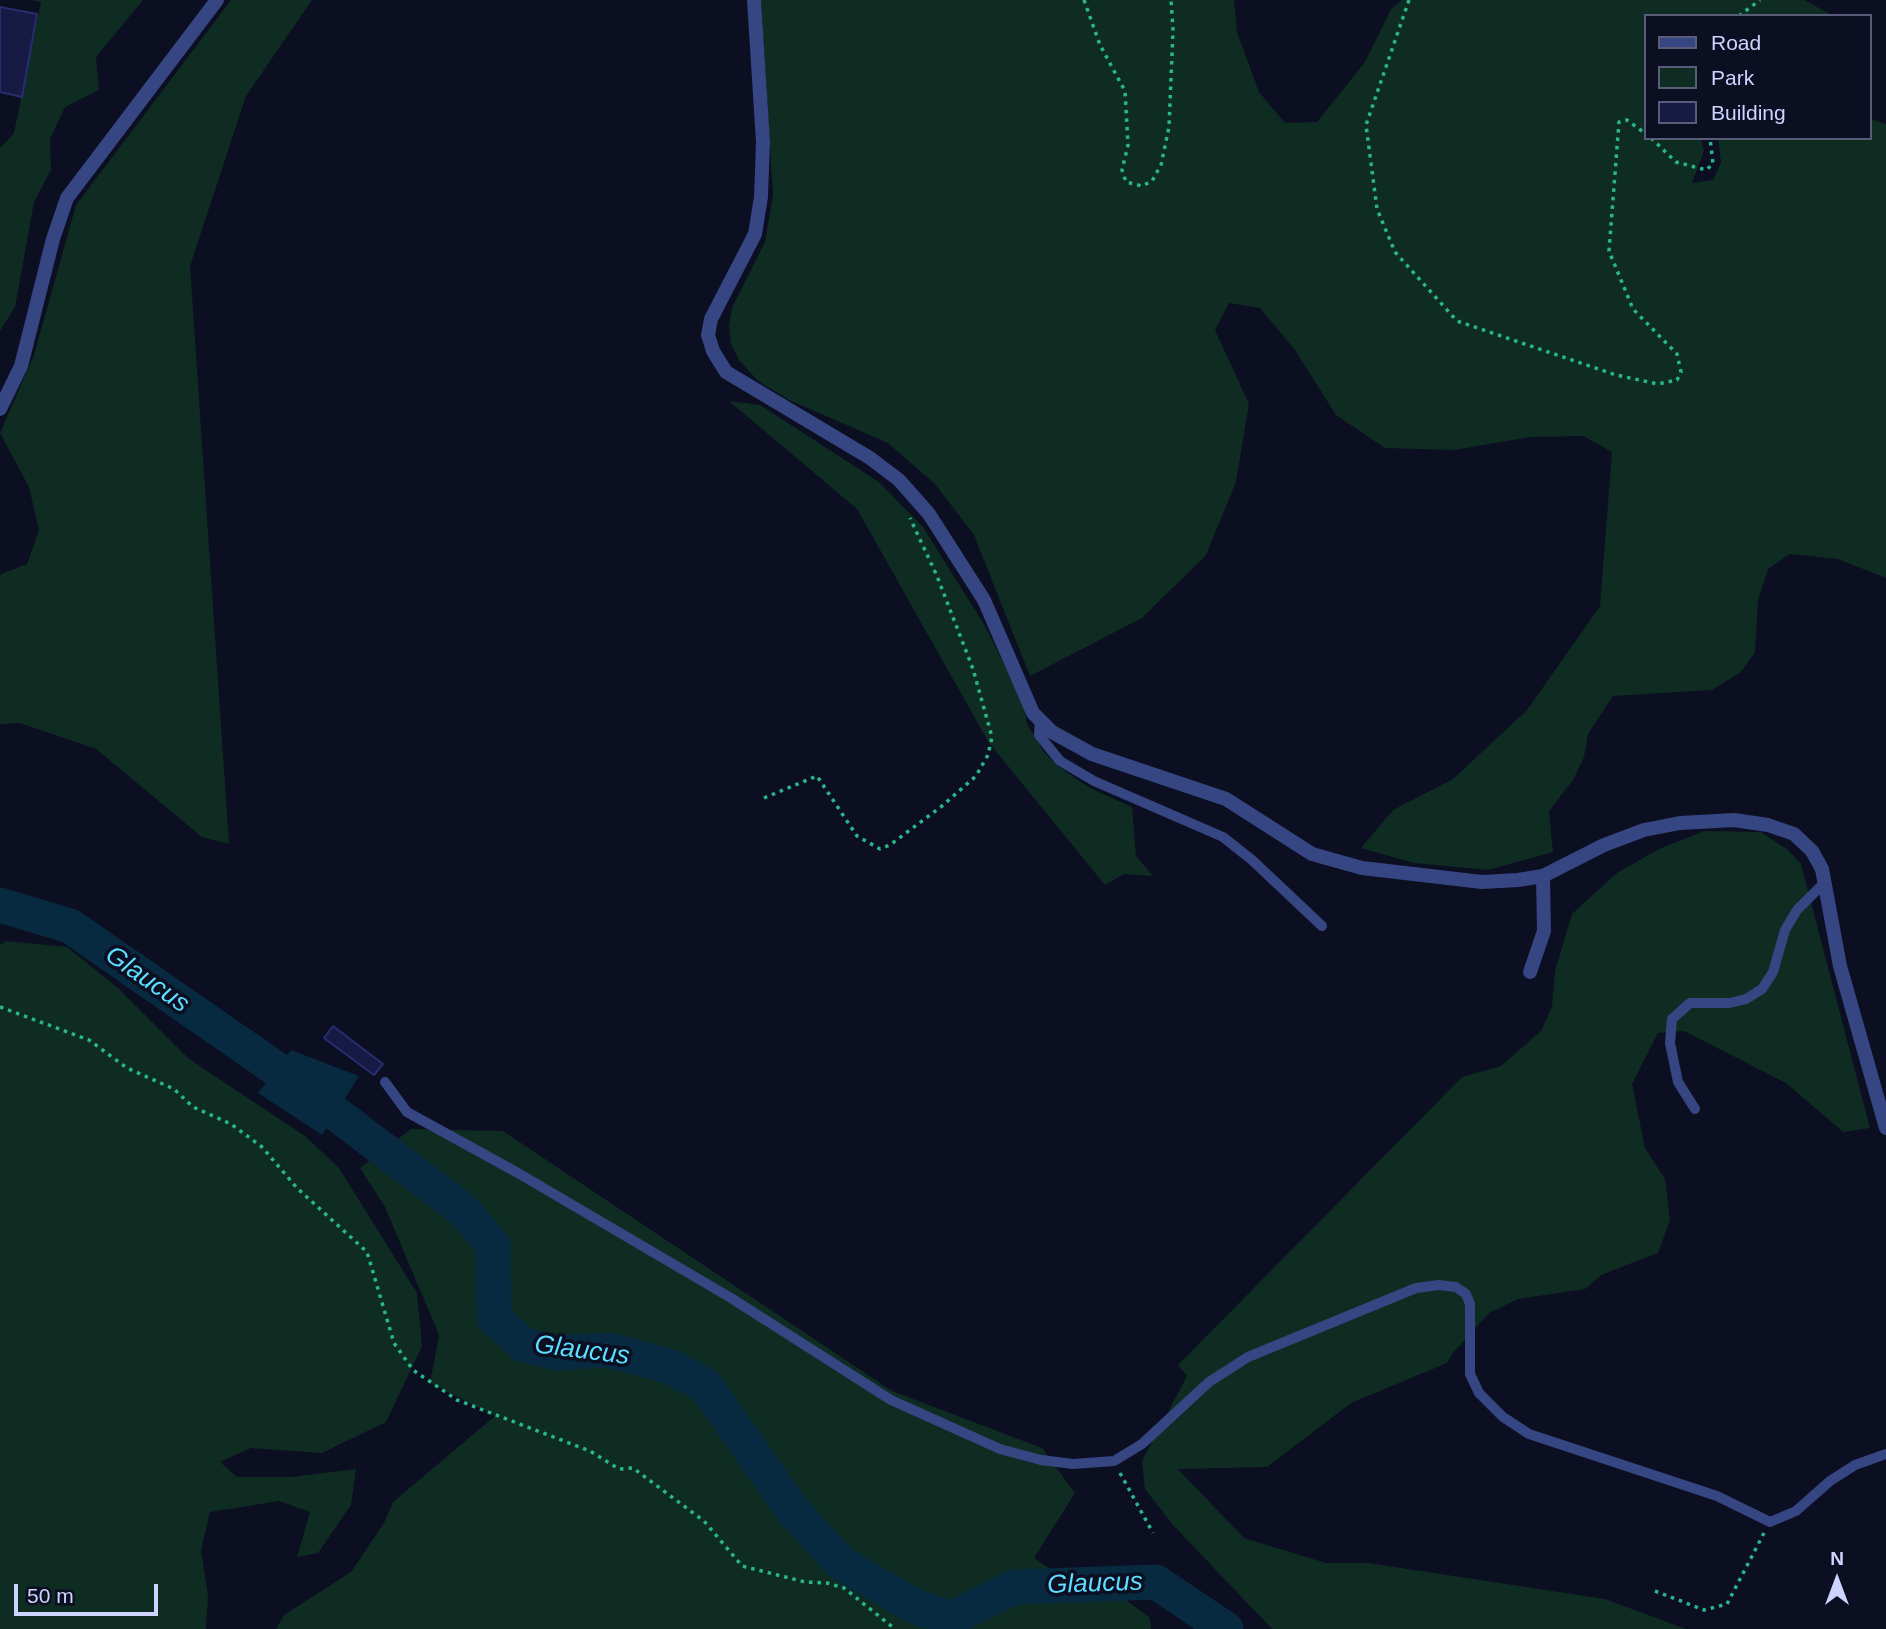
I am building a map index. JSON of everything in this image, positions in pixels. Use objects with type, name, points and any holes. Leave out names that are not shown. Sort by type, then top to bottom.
[{"type":"street","points":[[0,410],[21,366],[53,239],[67,198],[217,0]]},
{"type":"street","points":[[754,0],[763,142],[761,197],[755,234],[711,319],[708,335],[713,351],[726,372],[870,458],[899,480],[929,514],[984,600],[1033,713],[1040,720],[1060,738],[1091,754],[1226,799],[1312,854],[1335,862],[1482,882],[1543,876],[1604,845],[1644,830],[1680,823],[1734,820],[1768,825],[1794,834],[1812,850],[1824,883],[1840,967],[1886,1128]]},
{"type":"street","points":[[1530,972],[1544,932],[1543,876]]},
{"type":"lane","points":[[1040,720],[1039,735],[1060,761],[1094,781],[1223,837],[1252,860],[1322,926]]},
{"type":"lane","points":[[1695,1109],[1678,1082],[1670,1043],[1672,1019],[1690,1003],[1730,1003],[1746,999],[1762,989],[1773,972],[1785,930],[1797,910],[1824,883]]},
{"type":"lane","points":[[385,1082],[407,1112],[518,1173],[731,1298],[891,1400],[1000,1449],[1073,1464],[1114,1461],[1142,1444],[1209,1381],[1248,1357],[1416,1288],[1439,1285],[1456,1287],[1466,1294],[1470,1304],[1470,1374],[1479,1393],[1503,1417],[1529,1434],[1717,1496],[1770,1522],[1796,1511],[1830,1481],[1855,1465],[1886,1454]]},
{"type":"path","points":[[1084,0],[1100,45],[1125,91],[1128,145],[1122,170],[1126,182],[1142,186],[1152,181],[1161,165],[1169,127],[1173,30],[1171,0]]},
{"type":"path","points":[[1409,0],[1366,125],[1377,209],[1395,252],[1457,321],[1616,375],[1658,384],[1677,380],[1681,372],[1676,354],[1633,309],[1609,251],[1619,122],[1627,120],[1644,133]]},
{"type":"path","points":[[1742,14],[1760,0]]},
{"type":"path","points":[[1653,140],[1676,162],[1706,170],[1713,164],[1710,140]]},
{"type":"path","points":[[764,798],[817,776],[857,836],[880,849],[890,845],[942,806],[976,776],[988,755],[992,737],[973,669],[937,576],[904,507]]},
{"type":"path","points":[[0,1007],[89,1040],[127,1068],[174,1089],[193,1107],[231,1124],[262,1147],[297,1188],[366,1252],[394,1343],[413,1370],[457,1400],[590,1451],[619,1469],[633,1468],[704,1521],[742,1566],[805,1582],[827,1583],[844,1588],[895,1629]]},
{"type":"path","points":[[1114,1461],[1153,1533]]},
{"type":"path","points":[[1655,1591],[1704,1610],[1727,1604],[1770,1522]]},
{"type":"green space","points":[[30,0],[143,0],[96,57],[99,90],[65,107],[50,139],[51,170],[34,202],[15,307],[0,331],[0,148],[14,133],[41,2]]},
{"type":"green space","points":[[231,0],[312,0],[246,96],[190,266],[229,844],[202,837],[96,749],[20,723],[0,724],[1,574],[27,564],[39,530],[29,487],[0,433],[34,355],[76,205]]},
{"type":"green space","points":[[761,0],[1234,0],[1237,32],[1259,92],[1285,123],[1317,122],[1365,62],[1391,9],[1402,0],[1804,0],[1830,14],[1644,14],[1644,140],[1701,140],[1704,151],[1692,183],[1713,180],[1721,162],[1718,140],[1872,140],[1872,120],[1886,124],[1886,578],[1838,559],[1790,554],[1768,569],[1758,600],[1755,652],[1741,672],[1712,690],[1613,696],[1588,734],[1584,757],[1573,780],[1549,811],[1553,852],[1488,870],[1414,863],[1361,848],[1393,810],[1453,779],[1527,710],[1600,606],[1612,452],[1583,436],[1530,437],[1455,450],[1385,448],[1336,415],[1295,350],[1260,308],[1229,303],[1215,330],[1249,404],[1236,482],[1206,555],[1142,618],[1030,676],[974,535],[935,484],[888,443],[789,400],[758,381],[739,360],[731,344],[729,326],[732,308],[765,242],[773,195]]},
{"type":"green space","points":[[729,401],[760,405],[879,482],[923,527],[985,626],[1024,704],[1027,724],[1043,751],[1059,767],[1090,788],[1132,807],[1136,856],[1153,876],[1124,874],[1105,885],[989,743],[857,509]]},
{"type":"green space","points":[[1704,831],[1761,832],[1788,850],[1801,864],[1870,1128],[1843,1132],[1786,1083],[1684,1031],[1658,1033],[1632,1084],[1645,1148],[1665,1179],[1670,1220],[1658,1253],[1601,1275],[1585,1289],[1518,1299],[1489,1313],[1447,1363],[1351,1403],[1267,1467],[1178,1469],[1244,1538],[1326,1563],[1368,1563],[1605,1599],[1686,1629],[1272,1629],[1173,1525],[1145,1489],[1142,1461],[1187,1376],[1178,1365],[1462,1077],[1501,1066],[1541,1031],[1552,1007],[1555,971],[1572,914],[1617,873],[1659,849]]},
{"type":"green space","points":[[6,941],[67,947],[118,988],[189,1059],[305,1136],[339,1168],[417,1293],[422,1346],[386,1422],[322,1453],[251,1448],[220,1462],[237,1477],[291,1477],[356,1469],[351,1505],[318,1553],[297,1557],[310,1512],[279,1501],[210,1512],[201,1550],[208,1596],[206,1629],[0,1629],[0,945]]},
{"type":"green space","points":[[411,1129],[503,1131],[892,1391],[1042,1448],[1075,1493],[1034,1558],[1069,1582],[1122,1597],[1150,1618],[1151,1629],[276,1629],[284,1615],[351,1572],[384,1523],[393,1502],[495,1416],[430,1383],[439,1335],[385,1207],[360,1168]]},
{"type":"water","points":[[291,1050],[359,1076],[322,1135],[258,1093]]},
{"type":"building","points":[[0,7],[37,14],[22,97],[0,92]]},
{"type":"building","points":[[333,1026],[383,1064],[374,1075],[324,1038]]},
{"type":"waterway","name":"Glaucus","points":[[0,905],[70,926],[285,1075],[463,1210],[493,1245],[494,1318],[524,1345],[557,1353],[609,1350],[671,1367],[706,1386],[793,1511],[841,1563],[912,1605],[950,1619],[1015,1587],[1156,1582],[1226,1629]]}]
